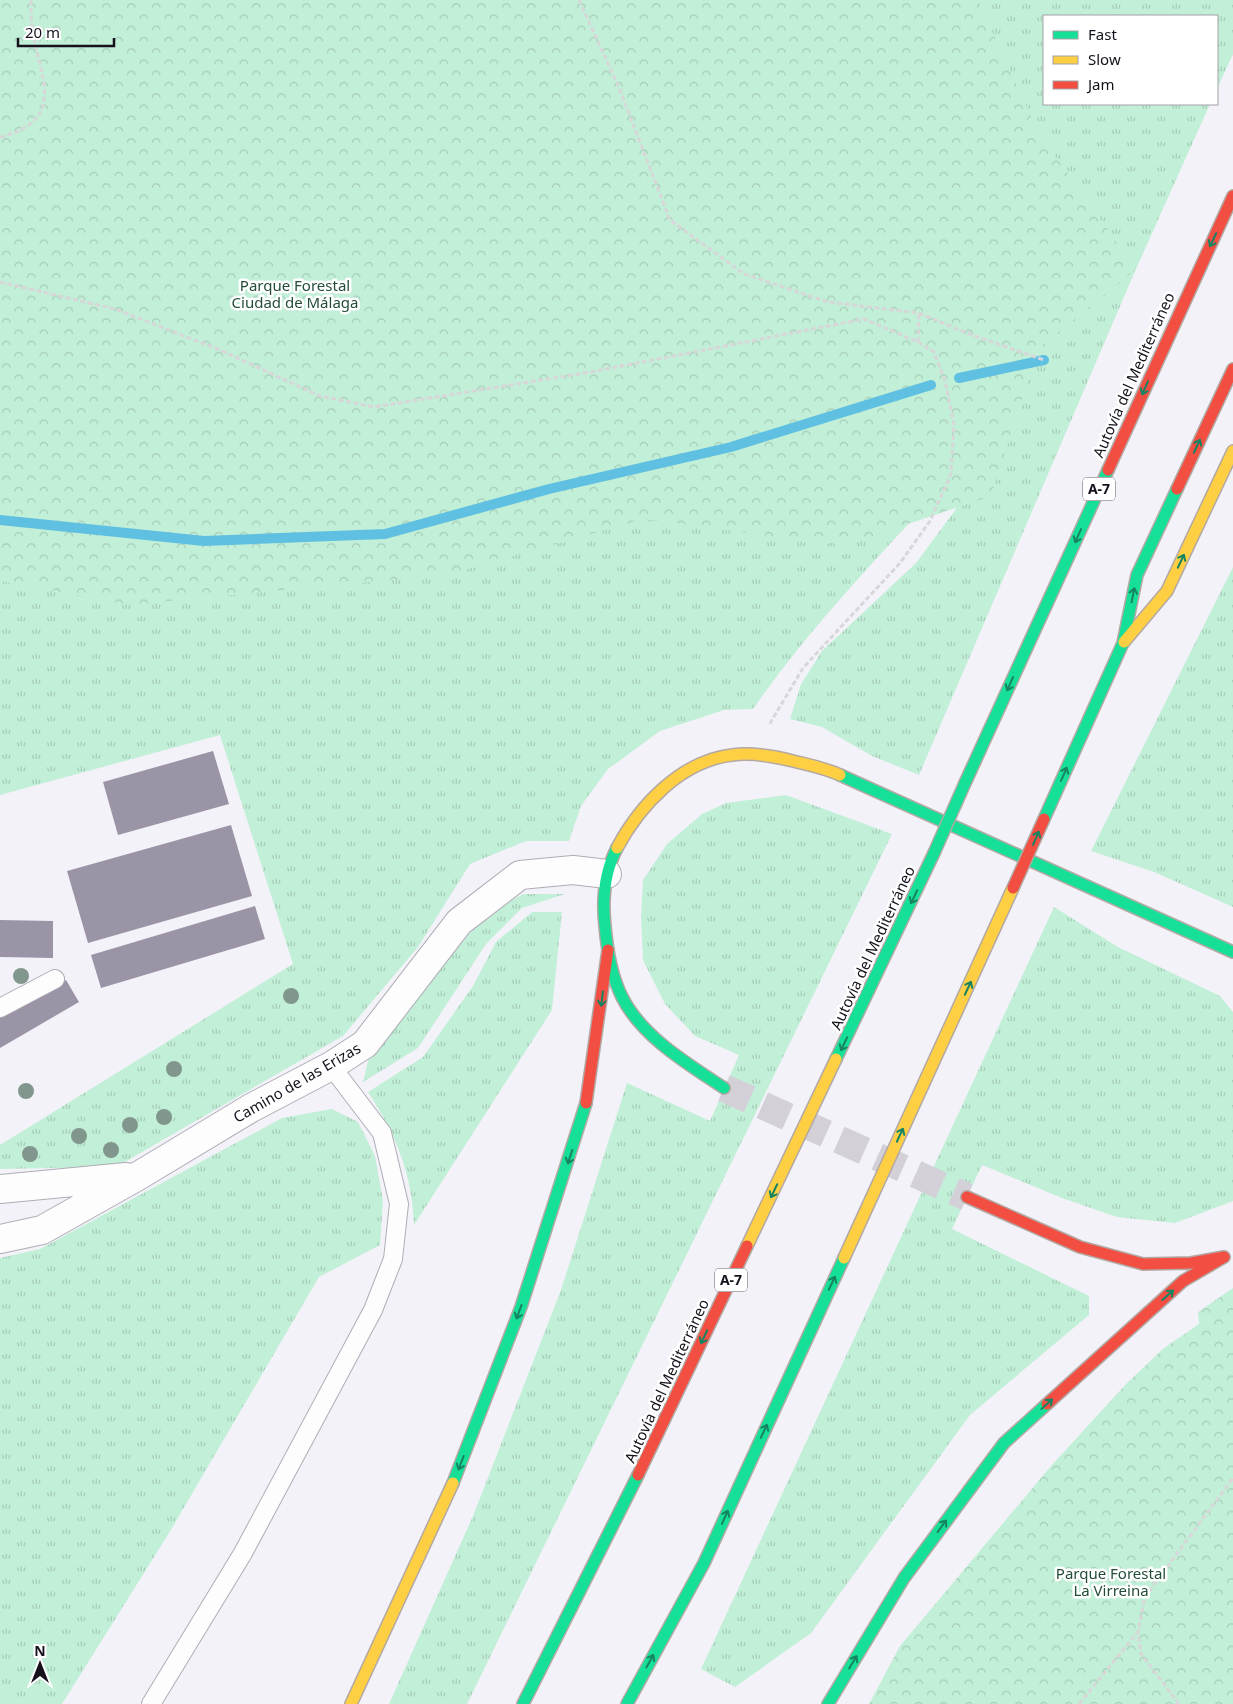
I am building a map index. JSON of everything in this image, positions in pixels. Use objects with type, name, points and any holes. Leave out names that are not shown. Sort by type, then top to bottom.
[{"type":"main road","name":"Autovía del Mediterráneo","points":[[523,1704],[621,1511],[934,853],[1233,196]]},
{"type":"main road","points":[[627,1704],[704,1563],[1013,888],[1123,643],[1137,575],[1233,369]]},
{"type":"main road","points":[[1123,643],[1166,592],[1233,451]]},
{"type":"main road","points":[[724,1088],[678,1058],[646,1029],[622,997],[608,950],[604,917],[607,874],[620,845],[643,807],[686,770],[720,757],[758,753],[827,769],[1233,952]]},
{"type":"main road","points":[[351,1704],[455,1479],[521,1306],[584,1114],[598,1029],[608,950]]},
{"type":"main road","points":[[967,1197],[1080,1246],[1143,1264],[1191,1263],[1229,1254]]},
{"type":"main road","points":[[828,1704],[904,1578],[1004,1443],[1183,1281],[1229,1254]]},
{"type":"street","name":"Camino de las Erizas","points":[[0,1239],[42,1230],[138,1176],[251,1108],[331,1066],[365,1044],[459,922],[520,875],[573,870],[607,874]]},
{"type":"street","points":[[0,1189],[138,1176]]},
{"type":"lane","points":[[0,1008],[54,979]]},
{"type":"lane","points":[[151,1704],[243,1553],[373,1310],[393,1259],[399,1204],[382,1133],[331,1066]]},
{"type":"path","points":[[0,138],[21,132],[42,111],[45,82],[32,27],[31,0]]},
{"type":"path","points":[[579,0],[620,90],[670,220],[744,274],[828,302],[919,313],[972,335],[1044,360]]},
{"type":"path","points":[[0,282],[115,309],[220,350],[320,396],[374,406],[591,372],[864,319],[918,342],[934,352],[945,381],[954,424],[951,474],[930,521],[900,562],[803,668],[773,717],[758,753]]},
{"type":"path","points":[[918,342],[919,313]]},
{"type":"path","points":[[1179,1704],[1141,1654],[1138,1632],[1144,1596],[1233,1478]]},
{"type":"path","points":[[1079,1704],[1138,1632]]},
{"type":"green space","name":"Parque Forestal Ciudad de Málaga","points":[[0,0],[978,0],[1038,132],[1136,269],[1038,349],[991,496],[843,546],[644,519],[450,574],[130,605],[0,581]]},
{"type":"green space","points":[[37,0],[1233,0],[1233,54],[1218,87],[1218,15],[1043,15],[1043,105],[1210,105],[1136,269],[919,775],[872,756],[822,727],[790,719],[801,684],[822,651],[916,563],[956,509],[963,460]]},
{"type":"green space","points":[[0,289],[916,516],[810,634],[753,709],[724,710],[660,731],[608,769],[581,806],[569,841],[526,841],[470,864],[418,947],[343,1036],[116,1167],[0,1169],[0,1145],[293,964],[220,735],[0,795]]},
{"type":"green space","points":[[1233,567],[1233,907],[1154,872],[1091,851]]},
{"type":"green space","points":[[786,795],[892,834],[467,1704],[389,1704],[473,1516],[561,1290],[627,1083],[710,1121],[739,1055],[695,1036],[665,1004],[643,960],[641,917],[643,880],[667,844],[702,814],[726,803]]},
{"type":"green space","points":[[523,894],[565,894],[522,908],[486,944],[418,1048],[363,1082],[370,1053],[484,916]]},
{"type":"green space","points":[[1054,907],[1118,947],[1220,996],[1233,1012],[1233,1201],[1175,1223],[1117,1217],[1062,1198],[982,1165],[952,1229],[1089,1296],[1089,1315],[970,1415],[811,1633],[735,1687],[701,1669]]},
{"type":"green space","points":[[532,912],[562,912],[552,1010],[414,1225],[410,1188],[401,1155],[387,1124],[368,1092],[423,1057],[473,986],[496,942]]},
{"type":"green space","points":[[332,1109],[358,1122],[375,1156],[383,1201],[380,1245],[319,1277],[169,1533],[62,1704],[0,1704],[0,1258],[40,1249],[282,1118]]},
{"type":"green space","name":"Parque Forestal La Virreina","points":[[1233,1288],[1233,1704],[869,1704],[900,1646],[1051,1466],[1126,1384],[1164,1348],[1199,1324],[1198,1312]]},
{"type":"building","points":[[213,751],[229,804],[118,835],[103,782]]},
{"type":"building","points":[[231,825],[252,896],[88,943],[67,871]]},
{"type":"building","points":[[255,906],[265,939],[101,988],[91,955]]},
{"type":"building","points":[[0,920],[53,921],[53,958],[0,957]]},
{"type":"building","points":[[66,980],[79,1002],[0,1048],[0,1018]]},
{"type":"waterway","points":[[959,378],[1044,360]]},
{"type":"waterway","points":[[0,520],[204,541],[385,534],[549,489],[731,447],[931,385]]},
{"type":"tunnel","points":[[724,1088],[967,1197]]},
{"type":"traffic: fast","points":[[965,783],[1108,470]]},
{"type":"traffic: fast","points":[[1044,819],[1123,643],[1137,575],[1177,489]]},
{"type":"traffic: fast","points":[[840,775],[1233,952]]},
{"type":"traffic: fast","points":[[934,853],[965,783]]},
{"type":"traffic: fast","points":[[617,848],[609,867],[605,886],[604,916],[609,953],[618,989],[641,1025],[681,1059],[724,1088]]},
{"type":"traffic: fast","points":[[836,1059],[934,853]]},
{"type":"traffic: fast","points":[[453,1483],[521,1307],[586,1103]]},
{"type":"traffic: fast","points":[[627,1704],[704,1563],[844,1258]]},
{"type":"traffic: fast","points":[[828,1704],[904,1578],[1004,1443],[1047,1404]]},
{"type":"traffic: fast","points":[[523,1704],[638,1475]]},
{"type":"traffic: slow","points":[[1124,642],[1167,591],[1233,451]]},
{"type":"traffic: slow","points":[[617,848],[638,816],[664,788],[679,776],[713,759],[740,754],[762,755],[811,765],[840,775]]},
{"type":"traffic: slow","points":[[844,1258],[1013,888]]},
{"type":"traffic: slow","points":[[747,1246],[836,1059]]},
{"type":"traffic: slow","points":[[351,1704],[453,1483]]},
{"type":"traffic: jam","points":[[1108,470],[1233,196]]},
{"type":"traffic: jam","points":[[1177,489],[1233,369]]},
{"type":"traffic: jam","points":[[1013,888],[1044,819]]},
{"type":"traffic: jam","points":[[586,1103],[608,950]]},
{"type":"traffic: jam","points":[[967,1197],[1080,1247],[1143,1264],[1191,1263],[1224,1257]]},
{"type":"traffic: jam","points":[[638,1475],[747,1246]]},
{"type":"traffic: jam","points":[[1047,1404],[1183,1281],[1224,1257]]}]
